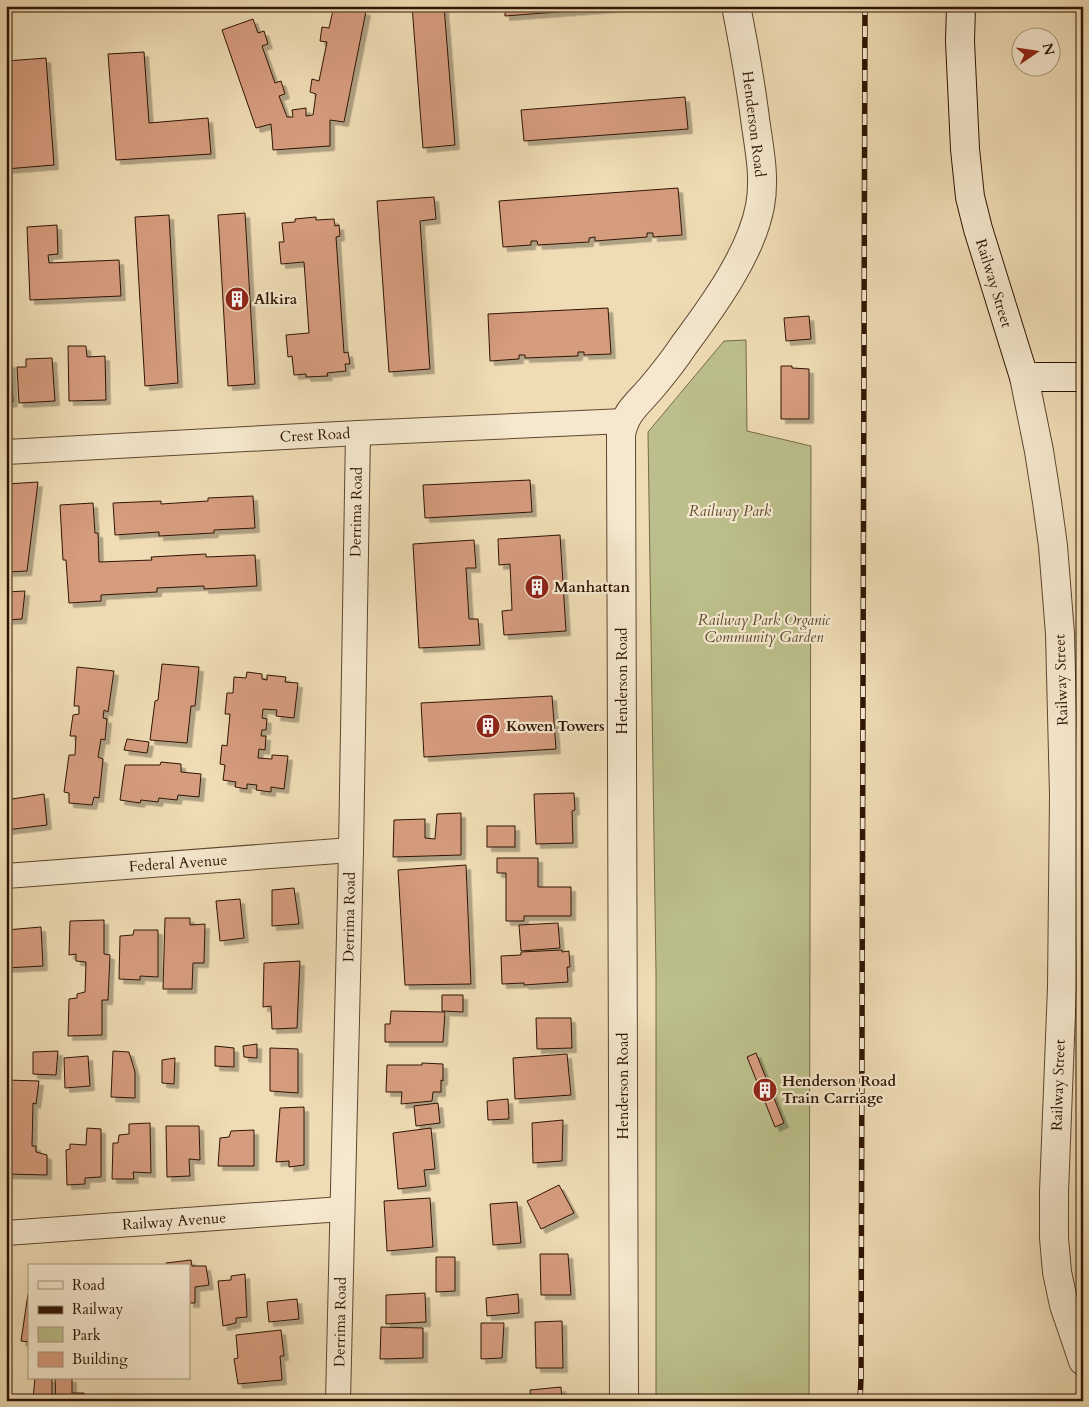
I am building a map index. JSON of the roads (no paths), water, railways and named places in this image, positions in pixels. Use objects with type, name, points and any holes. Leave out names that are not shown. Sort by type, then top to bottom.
[{"type":"street","name":"Henderson Road","points":[[624,1401],[621,434],[624,421],[631,409],[671,363],[730,278],[752,232],[760,206],[762,178],[760,149],[736,6]]},
{"type":"street","name":"Railway Street","points":[[961,6],[960,41],[965,149],[970,196],[980,238],[1024,377],[1039,451],[1053,546],[1060,634],[1064,795],[1062,987],[1054,1238],[1057,1272],[1064,1305],[1083,1361]]},
{"type":"street","points":[[1024,377],[1083,378]]},
{"type":"street","name":"Crest Road","points":[[6,452],[624,421]]},
{"type":"street","name":"Derrima Road","points":[[338,1401],[358,433]]},
{"type":"street","name":"Federal Avenue","points":[[6,876],[350,850]]},
{"type":"street","name":"Railway Avenue","points":[[6,1233],[342,1209]]},
{"type":"railway","points":[[860,1401],[865,6]]},
{"type":"place","name":"Alkira","points":[[237,299]]},
{"type":"place","name":"Manhattan","points":[[537,587]]},
{"type":"place","name":"Kowen Towers","points":[[488,726]]},
{"type":"place","name":"Henderson Road Train Carriage","points":[[765,1090]]},
{"type":"park label","name":"Railway Park","points":[[730,511]]},
{"type":"park label","name":"Railway Park Organic Community Garden","points":[[764,628]]}]
